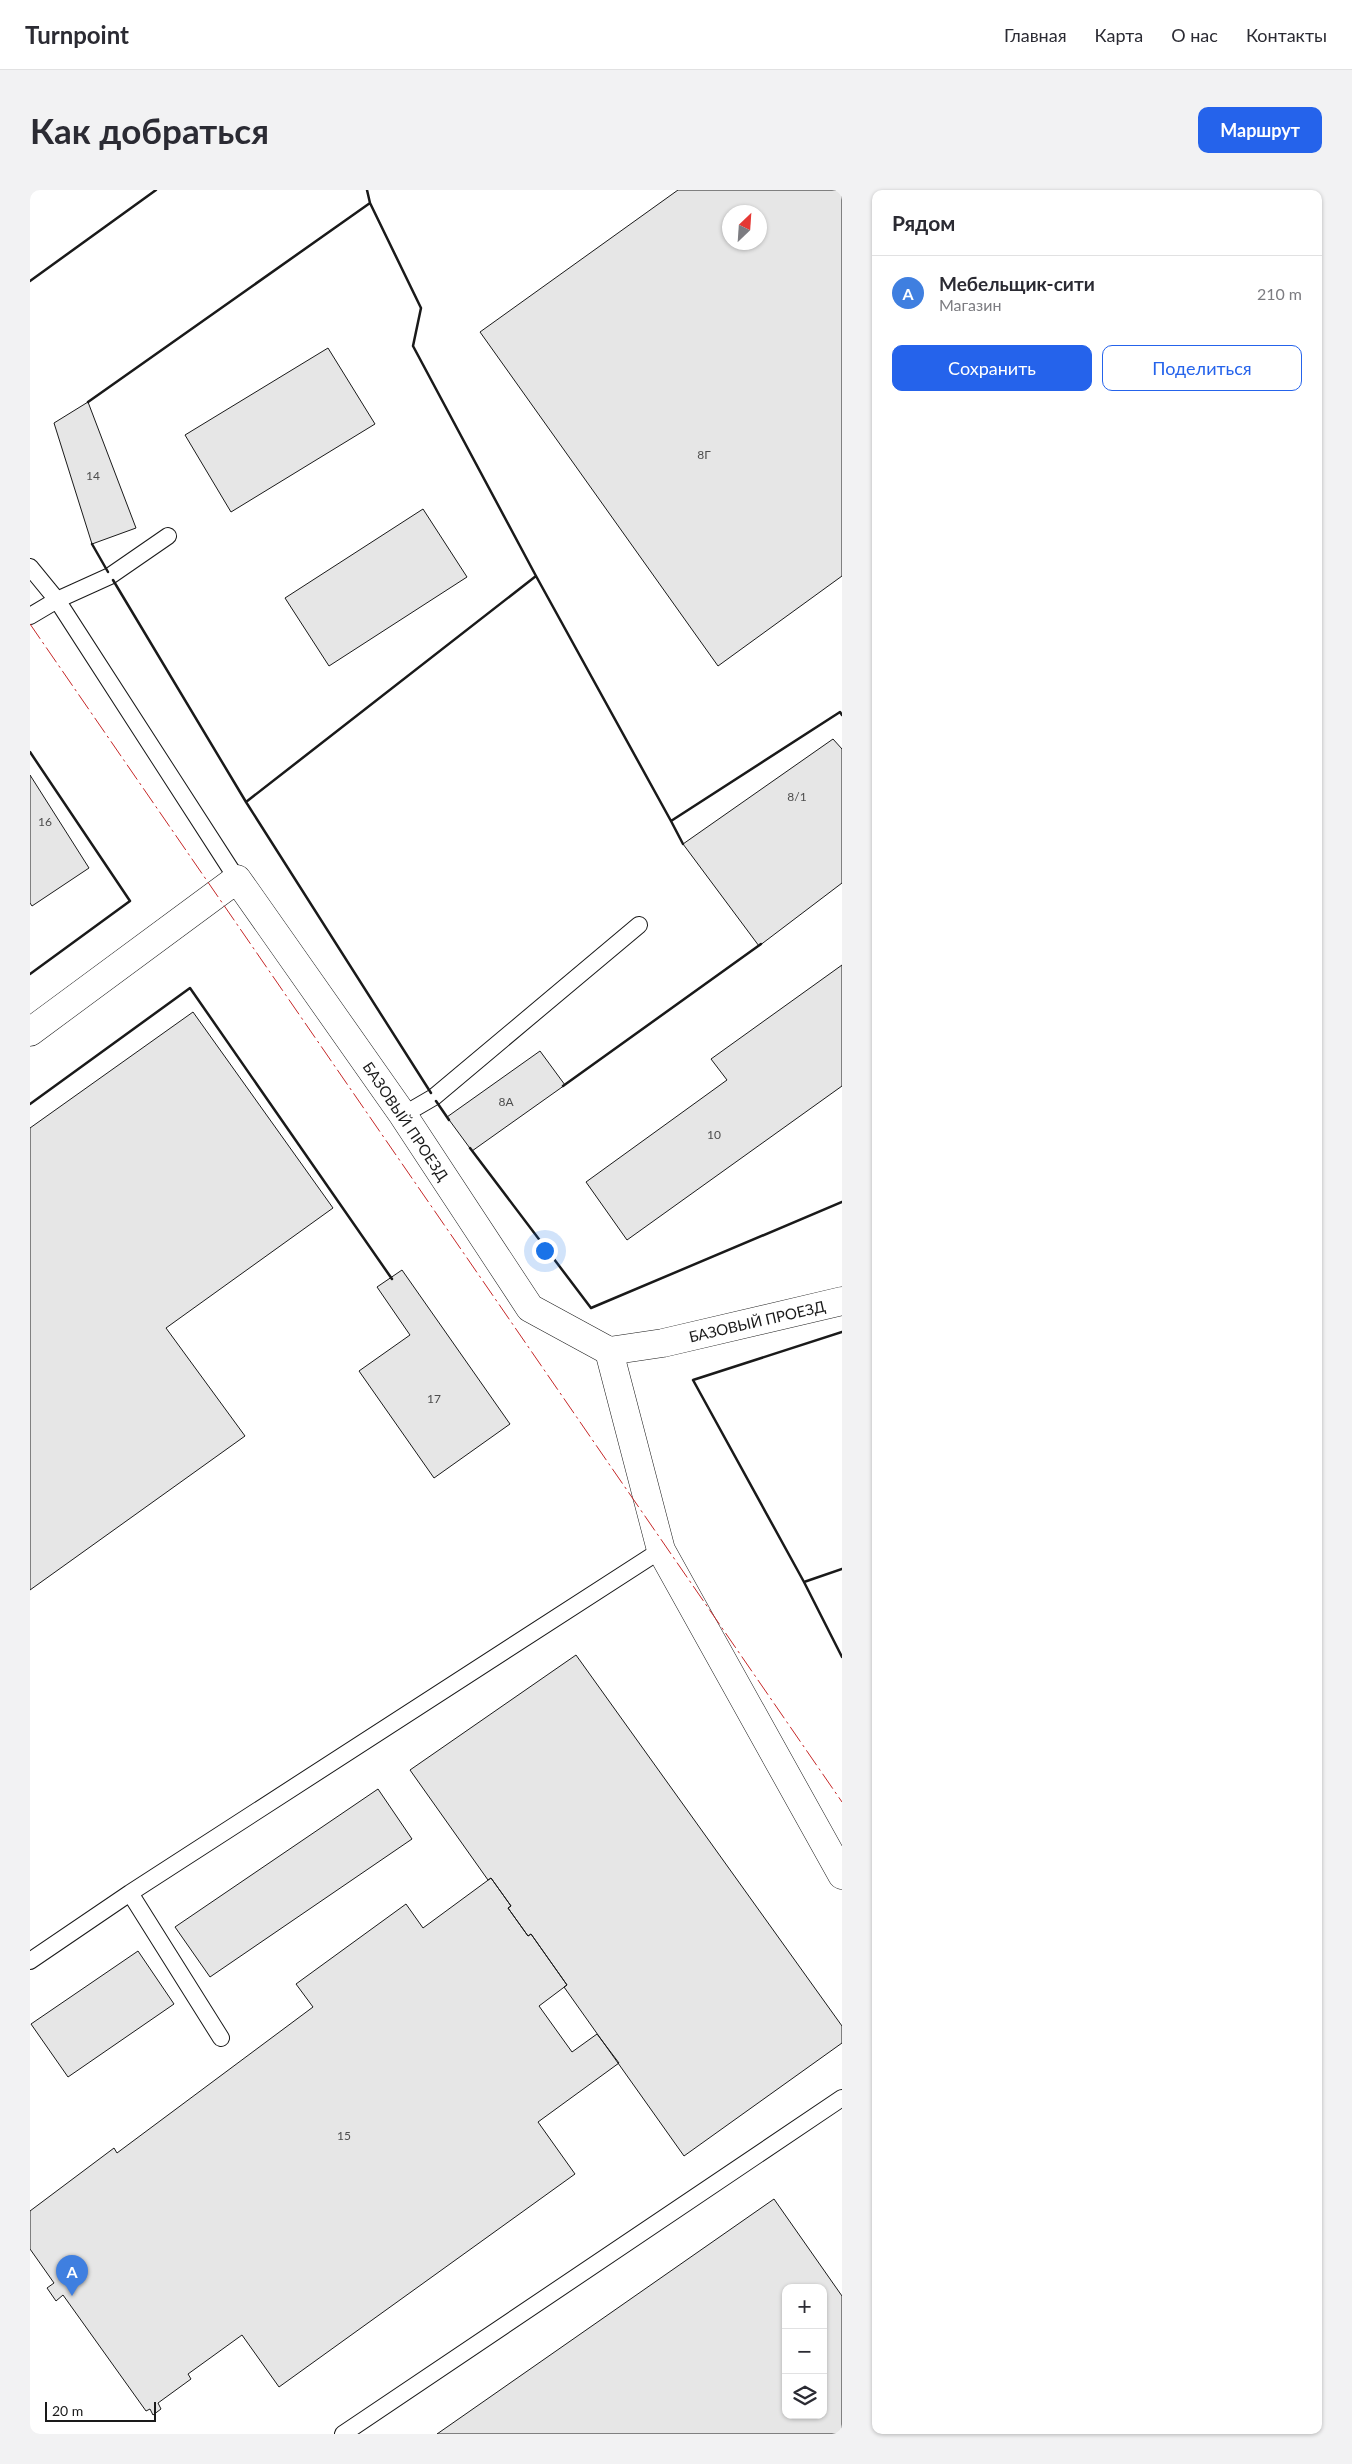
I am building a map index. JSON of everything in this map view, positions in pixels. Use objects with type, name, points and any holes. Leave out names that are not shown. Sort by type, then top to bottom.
[{"type":"street","points":[[30,1032],[237,879]]},
{"type":"street","name":"БАЗОВЫЙ ПРОЕЗД","points":[[237,879],[404,1115],[530,1308],[609,1351],[663,1343],[842,1302]]},
{"type":"street","points":[[609,1351],[661,1550],[842,1876]]},
{"type":"lane","points":[[30,616],[57,600],[110,576],[168,536]]},
{"type":"lane","points":[[30,567],[57,600],[237,879]]},
{"type":"lane","points":[[404,1115],[434,1097],[639,925]]},
{"type":"lane","points":[[30,1961],[130,1893],[661,1550]]},
{"type":"lane","points":[[130,1893],[221,2038]]},
{"type":"lane","points":[[343,2434],[842,2098]]},
{"type":"building","points":[[678,190],[842,190],[842,576],[718,666],[480,332]]},
{"type":"building","points":[[328,348],[375,424],[231,512],[185,435]]},
{"type":"building","points":[[88,402],[136,528],[92,544],[54,423]]},
{"type":"building","points":[[423,509],[467,577],[329,666],[285,598]]},
{"type":"building","points":[[833,739],[842,749],[842,883],[759,946],[683,844]]},
{"type":"building","points":[[30,775],[89,868],[32,906],[30,903]]},
{"type":"building","points":[[842,965],[842,1086],[627,1240],[586,1182],[727,1080],[711,1059]]},
{"type":"building","points":[[193,1012],[333,1208],[166,1328],[245,1436],[30,1590],[30,1128]]},
{"type":"building","points":[[540,1051],[565,1085],[472,1151],[447,1117]]},
{"type":"building","points":[[402,1270],[510,1424],[434,1478],[359,1371],[410,1335],[377,1287]]},
{"type":"building","points":[[576,1655],[842,2026],[842,2043],[684,2156],[564,1987],[567,1985],[531,1934],[528,1936],[508,1908],[511,1906],[491,1878],[488,1880],[410,1770]]},
{"type":"building","points":[[378,1789],[412,1839],[210,1977],[175,1927]]},
{"type":"building","points":[[491,1878],[511,1906],[508,1908],[528,1936],[531,1934],[567,1985],[539,2006],[572,2052],[597,2034],[619,2063],[538,2122],[575,2174],[279,2387],[242,2335],[188,2374],[191,2379],[158,2403],[161,2409],[153,2415],[150,2409],[146,2411],[63,2295],[56,2301],[47,2288],[54,2283],[30,2249],[30,2211],[114,2148],[117,2153],[313,2007],[296,1984],[406,1904],[423,1928]]},
{"type":"building","points":[[138,1951],[174,2004],[68,2077],[31,2024]]},
{"type":"building","points":[[774,2199],[842,2296],[842,2434],[437,2434]]},
{"type":"wall","points":[[30,281],[156,190]]},
{"type":"wall","points":[[367,190],[370,203],[421,308],[413,346],[536,576],[671,821],[840,712],[842,715]]},
{"type":"wall","points":[[88,402],[370,203]]},
{"type":"wall","points":[[92,544],[108,572]]},
{"type":"wall","points":[[431,1093],[246,802],[536,576]]},
{"type":"wall","points":[[113,580],[246,802]]},
{"type":"wall","points":[[30,752],[130,901],[30,974]]},
{"type":"wall","points":[[671,821],[683,844]]},
{"type":"wall","points":[[563,1086],[761,944]]},
{"type":"wall","points":[[30,1104],[190,988],[392,1279]]},
{"type":"wall","points":[[436,1101],[449,1120]]},
{"type":"wall","points":[[470,1148],[591,1308],[842,1202]]},
{"type":"wall","points":[[804,1582],[693,1380],[842,1332]]},
{"type":"wall","points":[[842,1569],[804,1582],[842,1657]]},
{"type":"power","points":[[30,624],[842,1802]]},
{"type":"place","name":"Мебельщик-сити","points":[[72,2296]]}]
